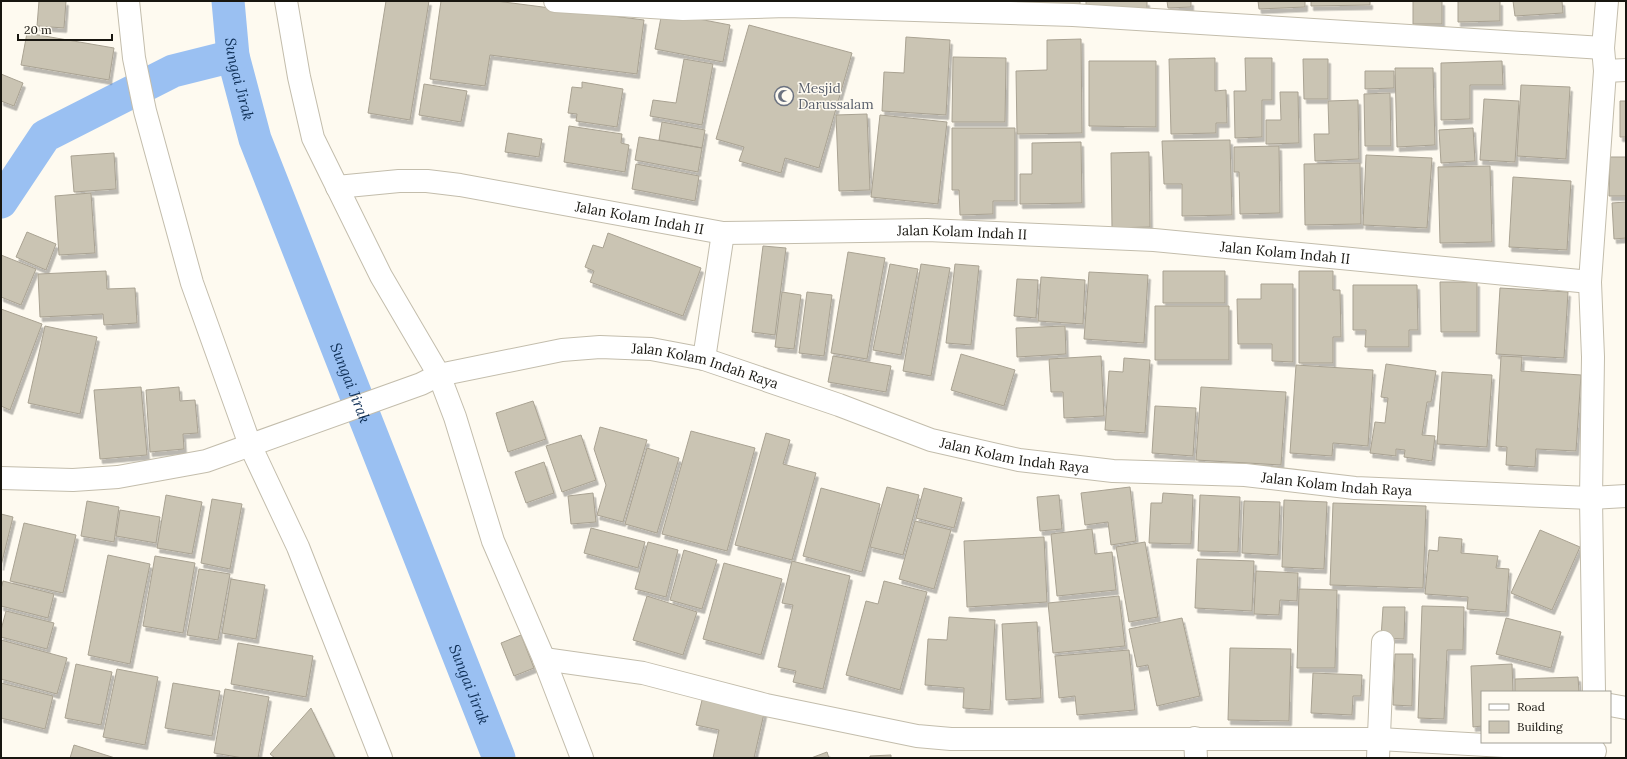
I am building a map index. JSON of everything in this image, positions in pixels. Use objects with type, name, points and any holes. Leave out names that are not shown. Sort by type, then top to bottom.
[{"type":"street","points":[[128,1],[134,58],[145,110],[192,283],[259,441],[298,546],[381,758]]},
{"type":"street","points":[[286,1],[299,77],[313,138],[430,380],[455,417],[493,542],[544,658],[582,758]]},
{"type":"street","points":[[555,1],[683,9],[787,6],[1073,15],[1603,48]]},
{"type":"street","points":[[1594,691],[1591,498],[1593,357],[1590,282],[1615,70],[1603,48],[1607,1]]},
{"type":"street","name":"Jalan Kolam Indah II","points":[[337,188],[399,181],[427,181],[460,185],[723,233],[927,230],[1154,240],[1590,282]]},
{"type":"street","points":[[704,359],[723,233]]},
{"type":"street","name":"Jalan Kolam Indah Raya","points":[[1,478],[73,480],[118,477],[206,461],[430,380],[562,350],[600,347],[651,348],[704,359],[839,405],[931,440],[1019,460],[1113,471],[1245,475],[1355,488],[1591,498],[1626,496]]},
{"type":"street","points":[[1378,749],[1383,642]]},
{"type":"street","points":[[544,658],[643,673],[766,705],[917,736],[951,739],[1004,748],[1595,750]]},
{"type":"street","points":[[1611,705],[1626,708]]},
{"type":"building","points":[[39,1],[66,1],[64,28],[37,26]]},
{"type":"building","points":[[386,1],[429,1],[410,120],[368,113]]},
{"type":"building","points":[[441,1],[496,1],[644,20],[637,74],[490,55],[485,86],[430,79]]},
{"type":"building","points":[[1038,1],[1080,1],[1080,9],[1038,8]]},
{"type":"building","points":[[1086,1],[1147,1],[1147,11],[1086,10]]},
{"type":"building","points":[[1167,1],[1191,1],[1191,7],[1168,8]]},
{"type":"building","points":[[1258,1],[1305,1],[1305,7],[1259,9]]},
{"type":"building","points":[[1311,1],[1370,1],[1370,5],[1311,6]]},
{"type":"building","points":[[1413,1],[1442,1],[1442,24],[1413,24]]},
{"type":"building","points":[[1458,1],[1500,1],[1500,21],[1458,22]]},
{"type":"building","points":[[1513,1],[1562,1],[1563,13],[1515,16]]},
{"type":"building","points":[[662,12],[730,25],[723,62],[655,49]]},
{"type":"building","name":"Mesjid Darussalam","points":[[749,25],[852,53],[819,168],[785,158],[781,173],[739,161],[744,147],[716,139]]},
{"type":"building","points":[[27,33],[114,48],[109,80],[21,65]]},
{"type":"building","points":[[906,37],[950,40],[946,115],[882,111],[884,72],[904,73]]},
{"type":"building","points":[[1081,39],[1082,133],[1017,134],[1016,71],[1047,70],[1047,40]]},
{"type":"building","points":[[953,57],[1006,58],[1005,122],[952,122]]},
{"type":"building","points":[[1215,58],[1215,91],[1226,90],[1227,123],[1216,123],[1216,133],[1171,134],[1169,59]]},
{"type":"building","points":[[1245,58],[1272,58],[1272,100],[1262,100],[1262,137],[1235,138],[1234,91],[1246,91]]},
{"type":"building","points":[[684,59],[713,64],[702,125],[650,116],[653,100],[676,103]]},
{"type":"building","points":[[1303,59],[1328,59],[1328,99],[1304,99]]},
{"type":"building","points":[[1089,61],[1156,61],[1156,127],[1089,126]]},
{"type":"building","points":[[1502,61],[1503,85],[1470,85],[1470,119],[1441,120],[1441,63]]},
{"type":"building","points":[[1395,68],[1433,68],[1435,145],[1397,147]]},
{"type":"building","points":[[1365,71],[1394,71],[1394,88],[1365,89]]},
{"type":"building","points":[[1,74],[23,83],[14,106],[1,101]]},
{"type":"building","points":[[582,82],[623,89],[617,127],[576,121],[577,114],[568,113],[572,87],[582,88]]},
{"type":"building","points":[[424,84],[467,91],[461,122],[419,115]]},
{"type":"building","points":[[1521,85],[1570,87],[1566,159],[1517,156]]},
{"type":"building","points":[[1280,92],[1298,92],[1299,143],[1266,144],[1266,120],[1281,120]]},
{"type":"building","points":[[1390,93],[1391,146],[1365,146],[1364,94]]},
{"type":"building","points":[[1484,99],[1519,101],[1515,162],[1480,160]]},
{"type":"building","points":[[1358,100],[1359,159],[1315,161],[1314,134],[1329,134],[1328,101]]},
{"type":"building","points":[[1620,101],[1626,101],[1626,137],[1620,137]]},
{"type":"building","points":[[867,114],[870,190],[839,191],[836,115]]},
{"type":"building","points":[[880,115],[947,122],[938,204],[871,197]]},
{"type":"building","points":[[662,122],[705,130],[702,148],[659,140]]},
{"type":"building","points":[[569,126],[622,134],[621,143],[629,145],[625,172],[564,162]]},
{"type":"building","points":[[952,128],[1015,128],[1015,201],[993,201],[993,214],[960,215],[959,190],[952,190]]},
{"type":"building","points":[[1473,128],[1475,161],[1441,163],[1439,130]]},
{"type":"building","points":[[508,133],[542,139],[539,157],[505,152]]},
{"type":"building","points":[[639,137],[702,148],[698,172],[635,160]]},
{"type":"building","points":[[1230,140],[1232,215],[1182,216],[1182,184],[1164,184],[1162,141]]},
{"type":"building","points":[[1081,142],[1082,203],[1020,204],[1020,174],[1032,174],[1032,143]]},
{"type":"building","points":[[1279,146],[1280,213],[1240,214],[1239,172],[1234,172],[1234,147]]},
{"type":"building","points":[[1149,152],[1150,227],[1112,228],[1111,153]]},
{"type":"building","points":[[114,153],[116,189],[74,192],[71,156]]},
{"type":"building","points":[[1366,155],[1432,158],[1427,228],[1363,225]]},
{"type":"building","points":[[1610,157],[1626,157],[1626,196],[1609,196]]},
{"type":"building","points":[[1360,163],[1361,224],[1305,225],[1304,164]]},
{"type":"building","points":[[636,164],[699,176],[695,201],[632,189]]},
{"type":"building","points":[[1490,166],[1492,242],[1440,243],[1438,167]]},
{"type":"building","points":[[1513,177],[1571,181],[1567,250],[1509,247]]},
{"type":"building","points":[[91,193],[95,253],[59,255],[55,196]]},
{"type":"building","points":[[1626,202],[1626,238],[1614,239],[1612,203]]},
{"type":"building","points":[[27,232],[56,244],[46,270],[16,257]]},
{"type":"building","points":[[608,233],[701,268],[683,316],[590,282],[594,271],[585,267],[593,245],[603,248]]},
{"type":"building","points":[[763,246],[786,248],[775,335],[752,332]]},
{"type":"building","points":[[848,252],[885,258],[867,359],[831,353]]},
{"type":"building","points":[[1,255],[36,269],[21,305],[1,297]]},
{"type":"building","points":[[890,264],[918,269],[901,355],[873,350]]},
{"type":"building","points":[[921,264],[950,268],[931,376],[903,371]]},
{"type":"building","points":[[955,264],[979,266],[971,345],[946,343]]},
{"type":"building","points":[[106,271],[107,289],[135,288],[137,323],[104,325],[103,314],[40,317],[38,274]]},
{"type":"building","points":[[1163,271],[1225,271],[1225,303],[1163,303]]},
{"type":"building","points":[[1299,271],[1333,271],[1333,290],[1340,290],[1341,337],[1333,337],[1333,363],[1299,363]]},
{"type":"building","points":[[1089,272],[1148,275],[1144,343],[1084,339]]},
{"type":"building","points":[[1041,277],[1085,280],[1083,324],[1038,321]]},
{"type":"building","points":[[1017,279],[1038,280],[1036,318],[1014,316]]},
{"type":"building","points":[[1440,282],[1477,282],[1477,332],[1441,332]]},
{"type":"building","points":[[1261,284],[1293,284],[1293,362],[1272,361],[1272,344],[1238,344],[1237,299],[1261,299]]},
{"type":"building","points":[[1353,285],[1417,285],[1418,330],[1409,330],[1409,347],[1365,347],[1366,330],[1353,330]]},
{"type":"building","points":[[1500,288],[1568,292],[1564,358],[1496,354]]},
{"type":"building","points":[[782,292],[801,295],[794,349],[775,347]]},
{"type":"building","points":[[807,292],[832,295],[824,356],[799,353]]},
{"type":"building","points":[[1155,306],[1229,306],[1229,360],[1155,360]]},
{"type":"building","points":[[1,309],[42,324],[10,410],[1,406]]},
{"type":"building","points":[[45,326],[97,337],[80,414],[28,403]]},
{"type":"building","points":[[1065,326],[1066,354],[1017,357],[1016,328]]},
{"type":"building","points":[[961,354],[1015,370],[1004,406],[951,390]]},
{"type":"building","points":[[833,356],[891,366],[886,392],[828,382]]},
{"type":"building","points":[[1101,356],[1104,416],[1064,418],[1063,392],[1051,392],[1049,359]]},
{"type":"building","points":[[1501,356],[1522,357],[1521,371],[1581,375],[1576,451],[1536,449],[1535,467],[1506,465],[1507,447],[1496,446]]},
{"type":"building","points":[[1124,358],[1150,360],[1145,433],[1105,430],[1109,371],[1123,372]]},
{"type":"building","points":[[1386,364],[1436,371],[1431,402],[1427,402],[1422,435],[1435,436],[1432,461],[1404,457],[1405,450],[1396,449],[1396,456],[1370,453],[1375,422],[1385,423],[1388,398],[1381,397]]},
{"type":"building","points":[[1296,365],[1373,370],[1368,446],[1333,443],[1332,456],[1290,453]]},
{"type":"building","points":[[1442,372],[1492,375],[1487,447],[1437,444]]},
{"type":"building","points":[[141,387],[147,455],[100,459],[94,390]]},
{"type":"building","points":[[179,387],[180,401],[195,400],[198,433],[183,434],[184,449],[150,452],[146,390]]},
{"type":"building","points":[[1201,387],[1286,392],[1281,465],[1196,460]]},
{"type":"building","points":[[533,401],[546,439],[508,452],[496,413]]},
{"type":"building","points":[[1155,406],[1196,408],[1193,456],[1152,453]]},
{"type":"building","points":[[600,427],[647,440],[623,522],[597,515],[606,485],[594,449]]},
{"type":"building","points":[[691,431],[755,448],[727,551],[662,534]]},
{"type":"building","points":[[766,433],[790,440],[783,464],[816,473],[792,560],[735,545]]},
{"type":"building","points":[[581,435],[596,480],[562,492],[546,446]]},
{"type":"building","points":[[647,448],[679,458],[657,533],[625,524]]},
{"type":"building","points":[[544,462],[554,493],[526,503],[515,472]]},
{"type":"building","points":[[887,487],[919,495],[903,555],[870,547]]},
{"type":"building","points":[[1130,487],[1136,541],[1111,545],[1108,522],[1085,525],[1081,493]]},
{"type":"building","points":[[821,488],[880,504],[862,572],[803,556]]},
{"type":"building","points":[[924,488],[962,498],[954,528],[916,518]]},
{"type":"building","points":[[593,493],[596,522],[571,524],[568,496]]},
{"type":"building","points":[[1163,493],[1193,495],[1191,544],[1149,543],[1151,503],[1162,503]]},
{"type":"building","points":[[166,495],[202,502],[192,554],[157,548]]},
{"type":"building","points":[[1059,495],[1062,529],[1040,531],[1037,497]]},
{"type":"building","points":[[1200,495],[1240,497],[1238,552],[1198,551]]},
{"type":"building","points":[[212,499],[242,504],[230,569],[201,563]]},
{"type":"building","points":[[1284,500],[1327,502],[1324,569],[1282,567]]},
{"type":"building","points":[[87,501],[119,507],[114,542],[81,536]]},
{"type":"building","points":[[1244,501],[1280,502],[1278,555],[1242,553]]},
{"type":"building","points":[[1333,503],[1426,506],[1423,588],[1330,585]]},
{"type":"building","points":[[120,510],[160,517],[156,543],[116,536]]},
{"type":"building","points":[[1,514],[13,517],[1,566]]},
{"type":"building","points":[[915,521],[951,530],[934,589],[899,579]]},
{"type":"building","points":[[24,523],[76,535],[63,593],[10,581]]},
{"type":"building","points":[[591,528],[645,542],[638,568],[584,553]]},
{"type":"building","points":[[1092,529],[1095,554],[1112,552],[1116,590],[1057,596],[1051,534]]},
{"type":"building","points":[[1540,530],[1580,547],[1552,610],[1511,593]]},
{"type":"building","points":[[1044,537],[1047,602],[967,607],[964,541]]},
{"type":"building","points":[[1439,537],[1462,539],[1461,553],[1498,556],[1496,568],[1509,569],[1506,612],[1467,609],[1468,597],[1425,594],[1429,550],[1438,551]]},
{"type":"building","points":[[648,542],[678,550],[666,597],[635,589]]},
{"type":"building","points":[[1145,542],[1158,617],[1129,622],[1116,547]]},
{"type":"building","points":[[684,550],[717,560],[702,609],[670,600]]},
{"type":"building","points":[[108,555],[150,564],[130,664],[88,655]]},
{"type":"building","points":[[155,556],[195,563],[183,633],[143,626]]},
{"type":"building","points":[[1197,559],[1254,561],[1252,611],[1195,608]]},
{"type":"building","points":[[792,561],[850,576],[823,689],[793,682],[796,671],[778,667],[793,605],[782,603]]},
{"type":"building","points":[[724,563],[782,579],[761,655],[703,639]]},
{"type":"building","points":[[199,569],[230,574],[218,640],[187,635]]},
{"type":"building","points":[[1256,571],[1298,573],[1297,601],[1280,600],[1279,615],[1254,614]]},
{"type":"building","points":[[231,579],[265,585],[256,639],[222,633]]},
{"type":"building","points":[[3,581],[54,594],[48,618],[1,606],[1,589]]},
{"type":"building","points":[[884,581],[927,592],[900,690],[846,675],[866,601],[878,604]]},
{"type":"building","points":[[1299,589],[1337,590],[1335,668],[1297,668]]},
{"type":"building","points":[[647,596],[697,612],[683,655],[633,640]]},
{"type":"building","points":[[1119,596],[1125,646],[1053,653],[1048,603]]},
{"type":"building","points":[[1422,606],[1464,607],[1463,650],[1447,650],[1444,719],[1418,718]]},
{"type":"building","points":[[1383,607],[1405,607],[1404,639],[1381,638]]},
{"type":"building","points":[[6,611],[54,623],[47,649],[1,637],[1,630]]},
{"type":"building","points":[[949,617],[995,620],[990,710],[963,708],[964,688],[925,685],[928,639],[947,640]]},
{"type":"building","points":[[1182,618],[1200,696],[1157,706],[1148,665],[1137,667],[1129,629]]},
{"type":"building","points":[[1506,618],[1561,632],[1551,668],[1496,654]]},
{"type":"building","points":[[1037,622],[1041,698],[1006,700],[1002,624]]},
{"type":"building","points":[[521,635],[534,668],[514,676],[501,643]]},
{"type":"building","points":[[1,640],[67,658],[57,694],[1,679]]},
{"type":"building","points":[[238,643],[313,656],[306,697],[231,684]]},
{"type":"building","points":[[1230,648],[1291,649],[1289,721],[1228,720]]},
{"type":"building","points":[[1129,650],[1135,710],[1077,715],[1075,696],[1059,698],[1055,656]]},
{"type":"building","points":[[1395,654],[1413,654],[1412,706],[1393,705]]},
{"type":"building","points":[[76,664],[112,672],[101,725],[65,718]]},
{"type":"building","points":[[1512,664],[1513,691],[1481,691],[1481,726],[1473,727],[1471,666]]},
{"type":"building","points":[[117,669],[158,677],[145,745],[103,737]]},
{"type":"building","points":[[1313,673],[1362,675],[1361,696],[1353,696],[1352,715],[1311,713]]},
{"type":"building","points":[[1578,677],[1579,691],[1515,691],[1515,679]]},
{"type":"building","points":[[1,683],[53,696],[45,729],[1,718]]},
{"type":"building","points":[[173,683],[220,691],[212,736],[165,728]]},
{"type":"building","points":[[225,689],[269,697],[258,758],[243,758],[214,753]]},
{"type":"building","points":[[703,696],[765,709],[754,758],[713,758],[719,730],[696,725]]},
{"type":"building","points":[[311,708],[335,758],[275,758],[270,754]]},
{"type":"building","points":[[74,745],[115,758],[70,758]]},
{"type":"building","points":[[827,752],[829,758],[811,758]]},
{"type":"building","points":[[891,755],[891,758],[870,758],[870,756]]},
{"type":"waterway","name":"Sungai Jirak","points":[[228,1],[233,56],[255,139],[499,758]]},
{"type":"waterway","points":[[1,202],[45,136],[173,71],[233,56]]},
{"type":"place","name":"Mesjid Darussalam","points":[[784,96]]}]
